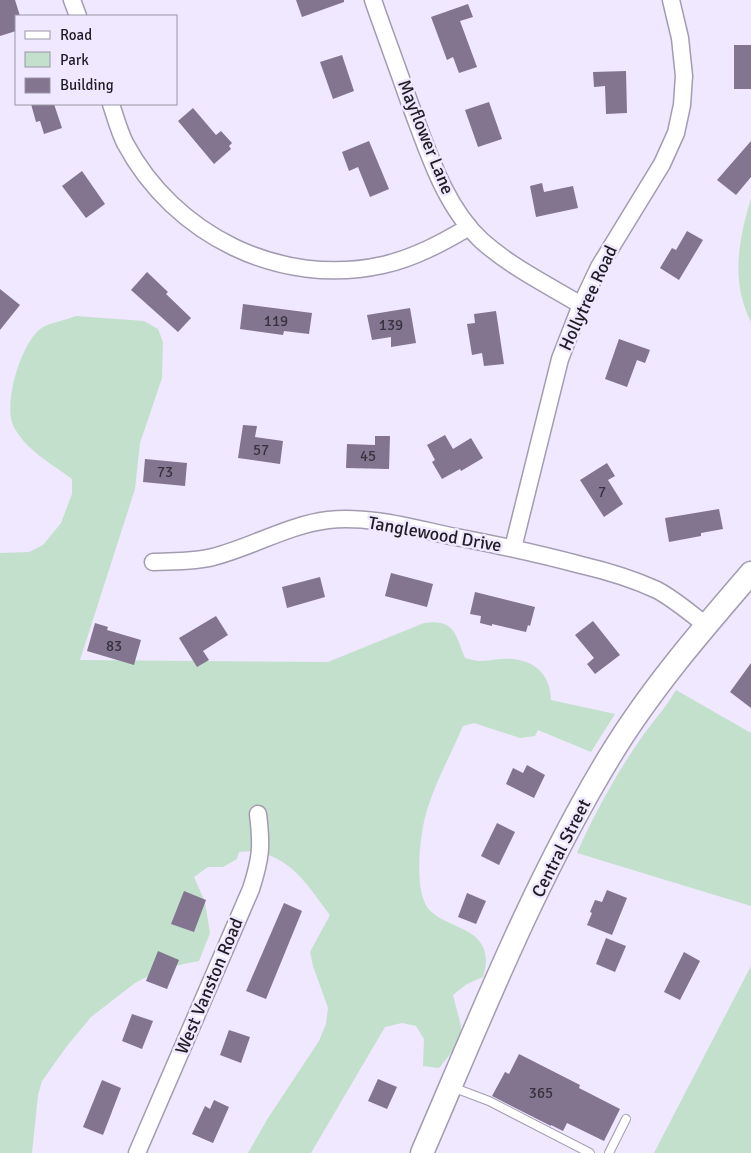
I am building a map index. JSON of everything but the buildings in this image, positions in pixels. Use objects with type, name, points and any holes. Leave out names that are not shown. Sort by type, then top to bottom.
[{"type":"main road","name":"Central Street","points":[[422,1153],[521,926],[575,816],[611,754],[655,690],[706,625],[751,573]]},
{"type":"street","points":[[72,0],[78,15]]},
{"type":"street","name":"Mayflower Lane","points":[[372,0],[431,160],[440,180],[469,227],[481,240],[510,262],[581,304]]},
{"type":"street","name":"Hollytree Road","points":[[513,548],[560,359],[581,304],[599,267],[662,164],[676,133],[682,105],[684,76],[679,33],[671,0]]},
{"type":"street","points":[[110,105],[125,141],[141,168],[174,206],[203,230],[219,240],[262,259],[308,269],[346,270],[365,268],[384,265],[420,254],[469,227]]},
{"type":"street","name":"Tanglewood Drive","points":[[153,562],[212,558],[280,533],[326,521],[342,519],[362,520],[513,548],[594,568],[657,591],[685,608],[706,625]]},
{"type":"street","name":"West Vanston Road","points":[[137,1153],[251,889],[260,856],[261,841],[258,814]]},
{"type":"lane","points":[[451,1087],[489,1101],[590,1153]]},
{"type":"lane","points":[[609,1153],[626,1119]]},
{"type":"green space","points":[[751,198],[751,322],[744,307],[740,291],[739,260],[740,244]]},
{"type":"green space","points":[[76,316],[144,321],[158,329],[163,342],[162,378],[140,443],[135,489],[80,660],[328,662],[424,623],[434,622],[442,623],[452,630],[456,635],[465,658],[481,661],[521,660],[535,667],[545,677],[551,700],[615,714],[591,752],[538,730],[535,736],[520,738],[474,723],[463,726],[428,807],[421,841],[419,867],[421,891],[424,901],[430,910],[438,917],[470,933],[484,949],[486,962],[483,977],[467,984],[453,995],[461,1026],[460,1042],[439,1068],[423,1066],[424,1039],[416,1026],[402,1023],[385,1027],[311,1153],[248,1153],[268,1118],[319,1041],[326,1024],[328,1008],[310,952],[330,915],[308,886],[292,869],[272,856],[252,851],[239,852],[237,859],[223,867],[208,867],[194,877],[205,902],[210,933],[199,961],[164,968],[135,983],[91,1017],[42,1081],[38,1095],[32,1153],[0,1153],[0,553],[29,552],[43,545],[61,523],[72,494],[72,479],[31,449],[18,434],[13,425],[11,402],[16,372],[28,344],[35,334],[47,325]]},
{"type":"green space","points":[[676,690],[751,733],[751,906],[577,853],[616,777]]},
{"type":"green space","points":[[751,966],[751,1153],[654,1153]]}]
